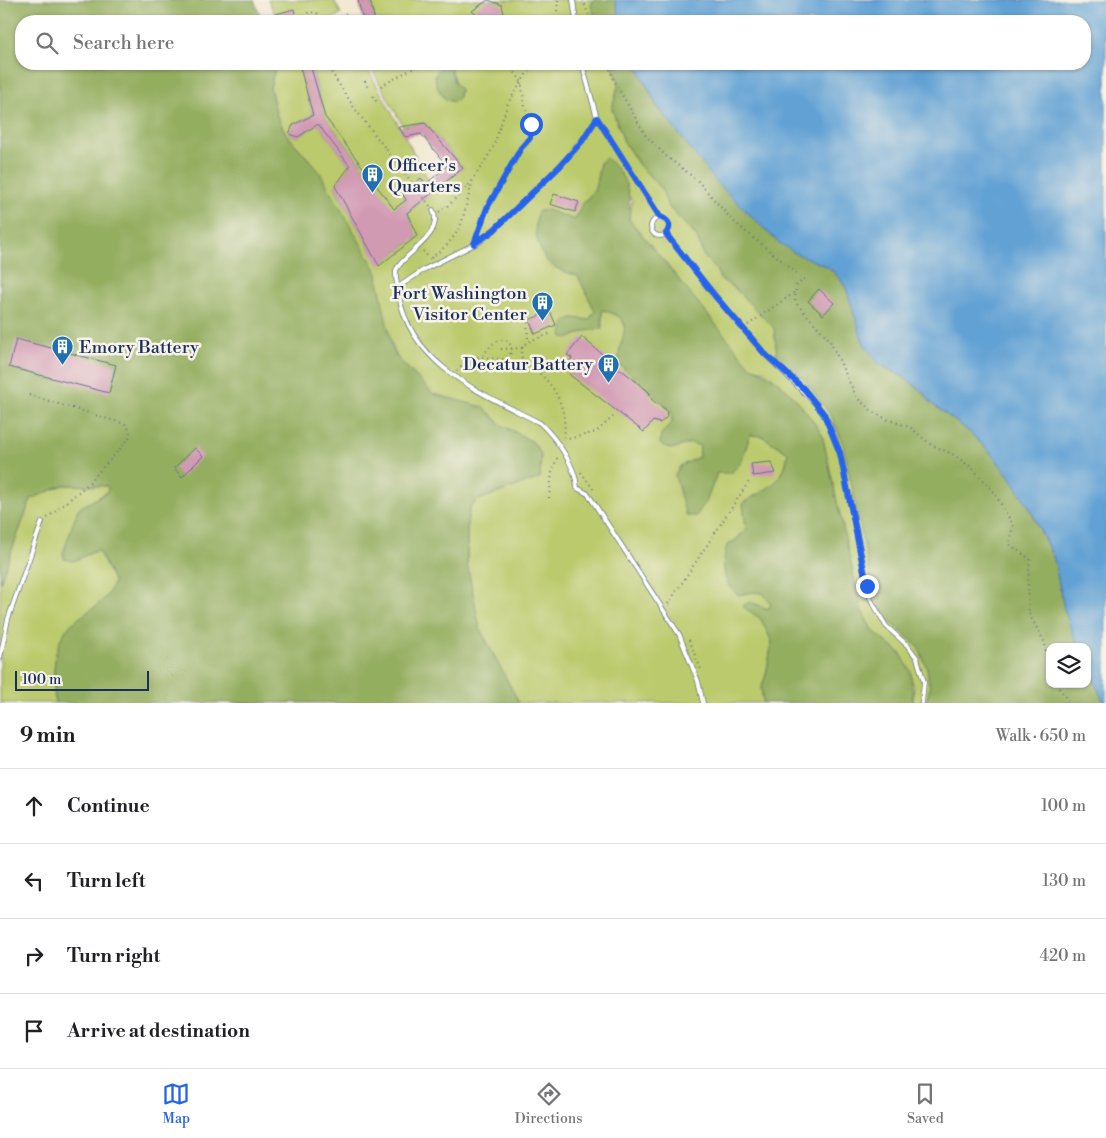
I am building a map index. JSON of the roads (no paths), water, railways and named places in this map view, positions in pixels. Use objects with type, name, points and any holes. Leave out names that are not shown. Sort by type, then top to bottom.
[{"type":"lane","points":[[573,0],[575,15]]},
{"type":"lane","points":[[584,70],[597,118],[660,217],[666,219],[669,223],[670,229],[661,236],[655,235],[651,224],[660,217]]},
{"type":"lane","points":[[398,287],[425,270],[474,244],[494,230],[560,166],[582,141],[597,118]]},
{"type":"lane","points":[[434,212],[435,226],[432,232],[396,270],[403,311],[413,333],[434,360],[453,375],[480,392],[540,423],[561,449],[577,479],[577,488],[588,494],[679,634],[698,681],[703,703]]},
{"type":"lane","points":[[666,234],[715,296],[765,354],[804,389],[829,423],[840,453],[870,598],[886,626],[908,646],[917,658],[924,682],[922,703]]},
{"type":"lane","points":[[0,658],[8,619],[42,522]]},
{"type":"water","points":[[615,0],[1106,0],[1106,703],[1104,703],[1091,674],[1091,643],[1077,643],[1064,609],[1054,559],[1028,505],[1010,477],[989,451],[967,430],[931,403],[923,392],[905,378],[879,364],[863,342],[846,288],[839,277],[828,267],[795,253],[778,242],[717,183],[657,106],[639,70],[1091,70],[1091,15],[619,15]]},
{"type":"place","name":"Officer's Quarters","points":[[372,194]]},
{"type":"place","name":"Fort Washington Visitor Center","points":[[543,322]]},
{"type":"place","name":"Emory Battery","points":[[63,366]]},
{"type":"place","name":"Decatur Battery","points":[[609,383]]}]
